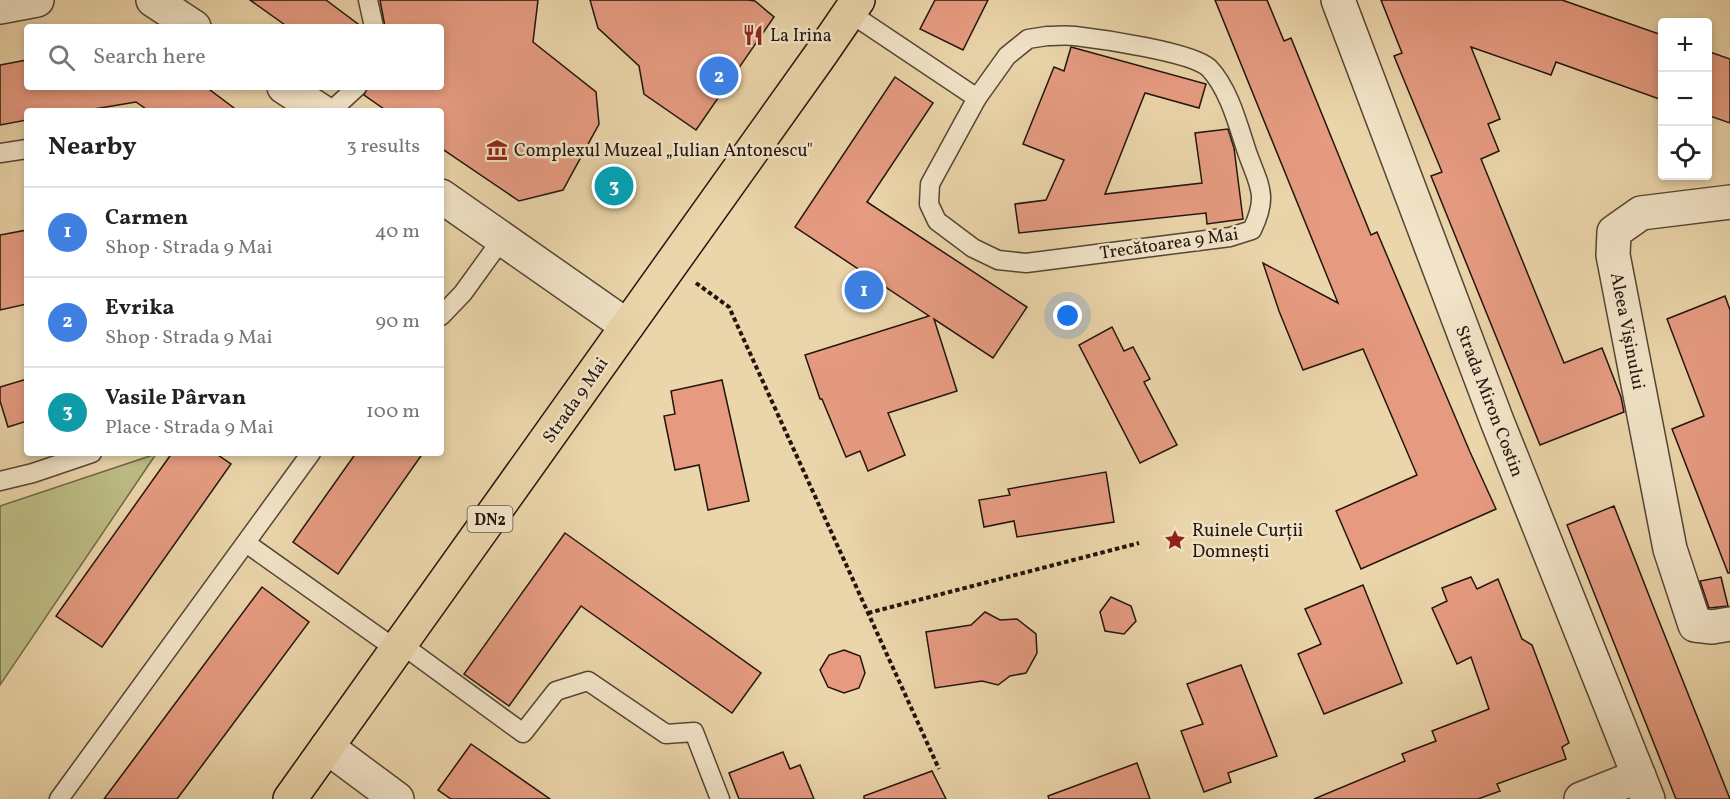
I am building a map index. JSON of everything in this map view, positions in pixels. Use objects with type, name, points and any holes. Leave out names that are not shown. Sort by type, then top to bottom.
[{"type":"main road","name":"Strada 9 Mai","points":[[290,799],[854,6]]},
{"type":"street","points":[[0,7],[37,0]]},
{"type":"street","points":[[153,0],[189,24]]},
{"type":"street","name":"Strada Miron Costin","points":[[1338,0],[1497,421],[1644,788]]},
{"type":"street","points":[[289,90],[316,108]]},
{"type":"street","points":[[444,198],[627,326]]},
{"type":"street","name":"Aleea Vișinului","points":[[1730,202],[1641,213],[1614,232],[1613,255],[1670,549],[1695,625],[1712,627],[1730,624]]},
{"type":"street","points":[[327,747],[397,799]]},
{"type":"street","points":[[1581,799],[1644,788]]},
{"type":"lane","points":[[368,0],[373,24]]},
{"type":"lane","points":[[854,6],[976,98]]},
{"type":"lane","name":"Trecătoarea 9 Mai","points":[[1073,36],[1182,55],[1208,67],[1221,86],[1233,111],[1263,196],[1262,211],[1252,230],[1230,237],[1026,263],[998,260],[973,248],[937,221],[929,204],[930,184],[976,98],[1007,56],[1028,39],[1073,36]]},
{"type":"lane","points":[[334,108],[354,90]]},
{"type":"lane","points":[[0,153],[24,149]]},
{"type":"lane","points":[[444,313],[463,293],[502,239]]},
{"type":"lane","points":[[0,481],[33,473],[83,456]]},
{"type":"lane","points":[[59,799],[309,456]]},
{"type":"lane","points":[[246,543],[523,733],[556,690],[588,681],[666,734],[694,732],[720,799]]},
{"type":"path","points":[[672,264],[729,307],[939,769]]},
{"type":"path","points":[[868,613],[1139,543]]},
{"type":"shaded area","points":[[155,456],[0,685],[0,506]]},
{"type":"building","points":[[250,0],[326,0],[358,24],[284,24]]},
{"type":"building","points":[[380,0],[538,0],[533,42],[596,92],[599,124],[563,190],[519,201],[444,150],[444,108],[383,108],[364,95],[366,90],[444,90],[444,24],[384,24]]},
{"type":"building","points":[[590,0],[748,0],[755,1],[774,17],[696,130],[644,94],[639,66],[598,28]]},
{"type":"building","points":[[935,0],[988,0],[963,50],[920,29]]},
{"type":"building","points":[[1215,0],[1267,0],[1284,41],[1291,38],[1371,235],[1377,232],[1496,509],[1361,569],[1336,511],[1417,475],[1363,349],[1303,370],[1279,311],[1263,263],[1338,303]]},
{"type":"building","points":[[1381,0],[1562,0],[1658,34],[1658,99],[1556,62],[1551,75],[1471,47],[1500,119],[1488,124],[1499,151],[1481,159],[1564,363],[1602,348],[1621,397],[1624,412],[1540,445],[1431,176],[1442,172],[1394,56],[1402,53]]},
{"type":"building","points":[[1071,47],[1206,84],[1199,108],[1145,93],[1105,194],[1202,183],[1195,133],[1228,129],[1234,148],[1243,219],[1207,224],[1206,213],[1019,233],[1015,204],[1046,200],[1064,160],[1023,144],[1054,67],[1064,71]]},
{"type":"building","points":[[1712,53],[1730,59],[1730,123],[1712,117]]},
{"type":"building","points":[[24,61],[24,90],[210,90],[234,108],[145,108],[136,102],[100,108],[24,108],[24,121],[0,125],[0,65]]},
{"type":"building","points":[[895,77],[933,103],[867,202],[1027,307],[993,358],[934,319],[957,391],[888,413],[905,455],[868,471],[860,451],[846,457],[822,399],[820,399],[805,355],[929,316],[795,227]]},
{"type":"building","points":[[24,231],[24,305],[0,310],[0,235]]},
{"type":"building","points":[[1725,296],[1730,310],[1730,573],[1728,573],[1672,429],[1704,416],[1667,319]]},
{"type":"building","points":[[1112,327],[1124,351],[1133,347],[1150,379],[1144,382],[1177,445],[1140,463],[1079,345]]},
{"type":"building","points":[[24,380],[24,422],[8,427],[0,401],[0,387]]},
{"type":"building","points":[[722,380],[749,501],[708,510],[699,465],[675,470],[664,416],[675,414],[671,391]]},
{"type":"building","points":[[170,456],[219,456],[231,464],[102,647],[56,616]]},
{"type":"building","points":[[354,456],[421,456],[338,574],[293,542]]},
{"type":"building","points":[[1106,472],[1114,522],[1017,537],[1014,521],[984,527],[979,500],[1010,495],[1008,489]]},
{"type":"building","points":[[1614,506],[1730,799],[1676,799],[1567,525]]},
{"type":"building","points":[[565,533],[761,673],[732,713],[581,606],[509,706],[464,674]]},
{"type":"building","points":[[1471,577],[1477,589],[1498,579],[1522,639],[1532,645],[1569,743],[1562,747],[1566,759],[1497,784],[1500,791],[1478,799],[1314,799],[1405,761],[1402,754],[1436,741],[1432,731],[1489,709],[1471,657],[1457,664],[1432,608],[1447,601],[1442,588]]},
{"type":"building","points":[[1721,577],[1728,606],[1709,608],[1700,581]]},
{"type":"building","points":[[1363,585],[1402,683],[1324,714],[1298,654],[1321,644],[1305,609]]},
{"type":"building","points":[[262,587],[309,622],[177,799],[104,799]]},
{"type":"building","points":[[1111,597],[1131,606],[1136,621],[1124,634],[1105,631],[1100,612]]},
{"type":"building","points":[[985,612],[1000,620],[1017,619],[1036,634],[1037,653],[1026,673],[1010,676],[998,685],[982,681],[935,688],[926,632],[971,625]]},
{"type":"building","points":[[844,650],[860,656],[865,673],[859,688],[844,693],[828,687],[820,670],[829,655]]},
{"type":"building","points":[[1241,665],[1277,756],[1228,773],[1231,782],[1204,792],[1181,731],[1203,724],[1187,684]]},
{"type":"building","points":[[471,744],[550,799],[451,799],[438,790]]},
{"type":"building","points":[[783,752],[790,769],[800,765],[814,799],[739,799],[729,773]]},
{"type":"building","points":[[1137,763],[1150,799],[1049,799],[1048,796]]},
{"type":"building","points":[[932,771],[946,799],[864,799],[864,796]]},
{"type":"place","name":"La Irina","points":[[753,35]]},
{"type":"place","name":"Evrika","points":[[719,76]]},
{"type":"place","name":"Complexul Muzeal „Iulian Antonescu\"","points":[[497,150]]},
{"type":"place","name":"Vasile Pârvan","points":[[614,186]]},
{"type":"place","name":"Carmen","points":[[864,290]]},
{"type":"place","name":"Ruinele Curții Domnești","points":[[1175,540]]}]
